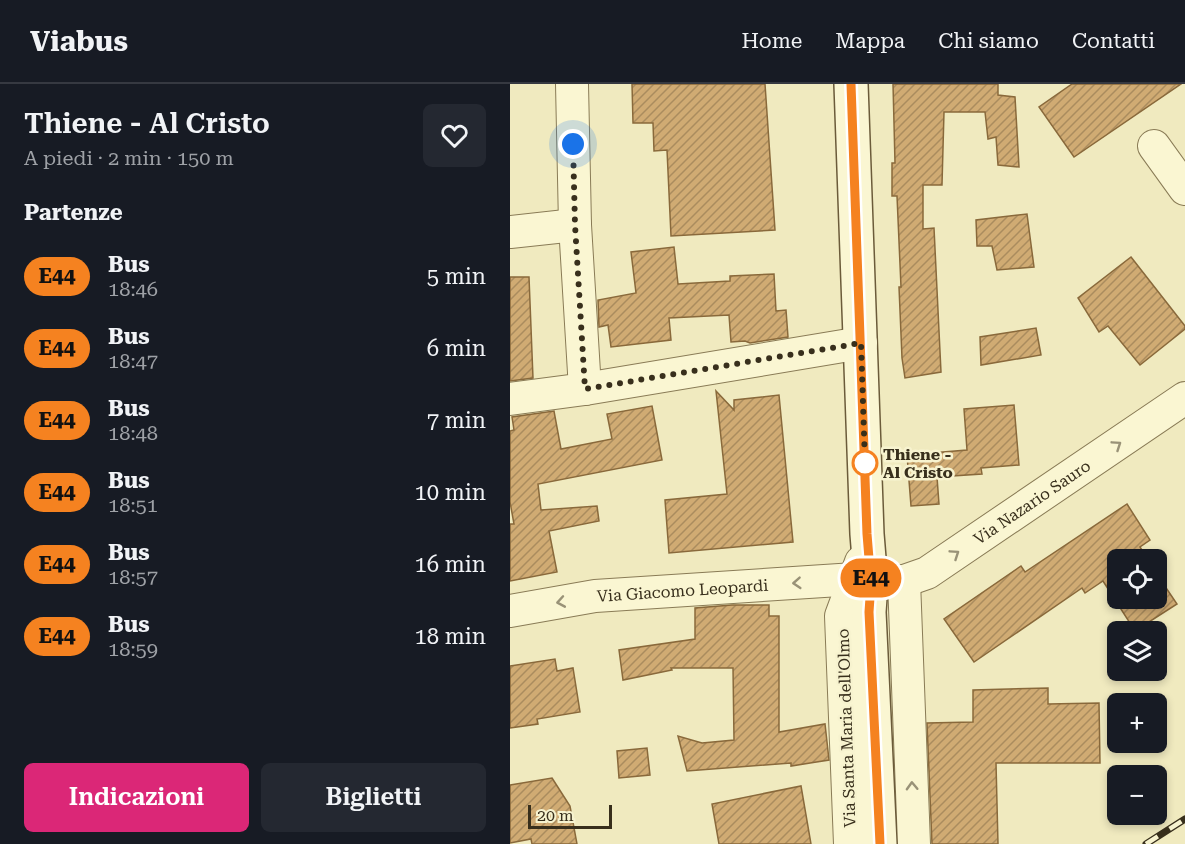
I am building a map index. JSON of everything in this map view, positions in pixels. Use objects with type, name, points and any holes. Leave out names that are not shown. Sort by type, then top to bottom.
[{"type":"main road","name":"Via Santa Maria dell'Olmo","points":[[850,84],[868,544],[863,581],[869,612],[880,844]]},
{"type":"street","points":[[572,84],[575,225],[585,389]]},
{"type":"street","points":[[1154,146],[1185,189]]},
{"type":"street","points":[[510,231],[575,225]]},
{"type":"street","points":[[510,399],[585,389],[861,343]]},
{"type":"street","name":"Via Nazario Sauro","points":[[863,581],[904,581],[927,573],[1185,398]]},
{"type":"street","name":"Via Giacomo Leopardi","points":[[510,611],[595,596],[863,581]]},
{"type":"street","name":"Via Santa Maria dell'Olmo","points":[[850,844],[841,616],[863,581]]},
{"type":"street","points":[[904,581],[914,844]]},
{"type":"building","points":[[632,84],[765,84],[775,230],[671,236],[667,150],[654,151],[653,123],[633,123]]},
{"type":"building","points":[[893,84],[998,84],[998,95],[1015,97],[1019,167],[998,165],[996,137],[988,139],[985,112],[944,112],[942,185],[923,185],[923,229],[934,228],[941,372],[905,378],[902,358],[897,196],[892,196],[892,163],[895,163]]},
{"type":"building","points":[[1072,84],[1181,84],[1074,157],[1039,107]]},
{"type":"building","points":[[1027,214],[1034,267],[997,270],[992,246],[977,246],[976,220]]},
{"type":"building","points":[[674,247],[678,284],[730,281],[730,276],[774,274],[776,311],[786,310],[788,337],[750,343],[731,342],[729,315],[669,318],[671,340],[611,347],[608,325],[599,327],[598,300],[636,293],[631,252]]},
{"type":"building","points":[[1131,257],[1185,326],[1185,329],[1140,365],[1108,326],[1099,332],[1078,298]]},
{"type":"building","points":[[510,277],[529,277],[533,378],[510,381]]},
{"type":"building","points":[[1036,328],[1041,355],[981,365],[980,337]]},
{"type":"building","points":[[716,391],[734,410],[734,400],[779,395],[793,542],[669,553],[665,500],[727,494]]},
{"type":"building","points":[[1014,405],[1019,465],[981,468],[982,474],[937,477],[939,504],[911,506],[907,455],[967,450],[964,409]]},
{"type":"building","points":[[652,406],[662,460],[538,484],[541,510],[597,506],[599,521],[549,531],[557,572],[510,581],[510,524],[514,524],[510,502],[510,431],[514,430],[512,417],[554,411],[561,449],[612,439],[607,414]]},
{"type":"building","points":[[1127,504],[1150,540],[1140,547],[1141,549],[1107,549],[1107,587],[1103,581],[1085,593],[1082,588],[974,662],[944,619],[1021,566],[1025,572]]},
{"type":"building","points":[[1167,589],[1177,604],[1151,621],[1129,621],[1121,609],[1167,609]]},
{"type":"building","points":[[769,605],[769,616],[779,616],[779,732],[825,724],[829,760],[791,766],[791,763],[687,771],[678,736],[702,743],[734,740],[733,668],[671,668],[672,670],[623,680],[619,650],[695,639],[695,608]]},
{"type":"building","points":[[555,659],[557,671],[573,668],[580,712],[537,719],[538,724],[510,728],[510,666]]},
{"type":"building","points":[[1048,688],[1048,704],[1099,703],[1100,763],[996,763],[998,844],[932,844],[927,723],[973,722],[973,690]]},
{"type":"building","points":[[647,748],[650,775],[619,778],[617,751]]},
{"type":"building","points":[[552,778],[570,806],[577,844],[532,844],[531,839],[510,843],[510,785]]},
{"type":"building","points":[[801,786],[811,844],[719,844],[712,804]]},
{"type":"railway","points":[[1146,844],[1185,819]]},
{"type":"bus line","name":"E44","points":[[851,84],[867,534],[871,583],[869,612],[880,844]]},
{"type":"place","name":"Thiene - Al Cristo","points":[[865,463]]},
{"type":"route","points":[[573,144],[575,225],[585,389],[861,343],[865,463]]}]
